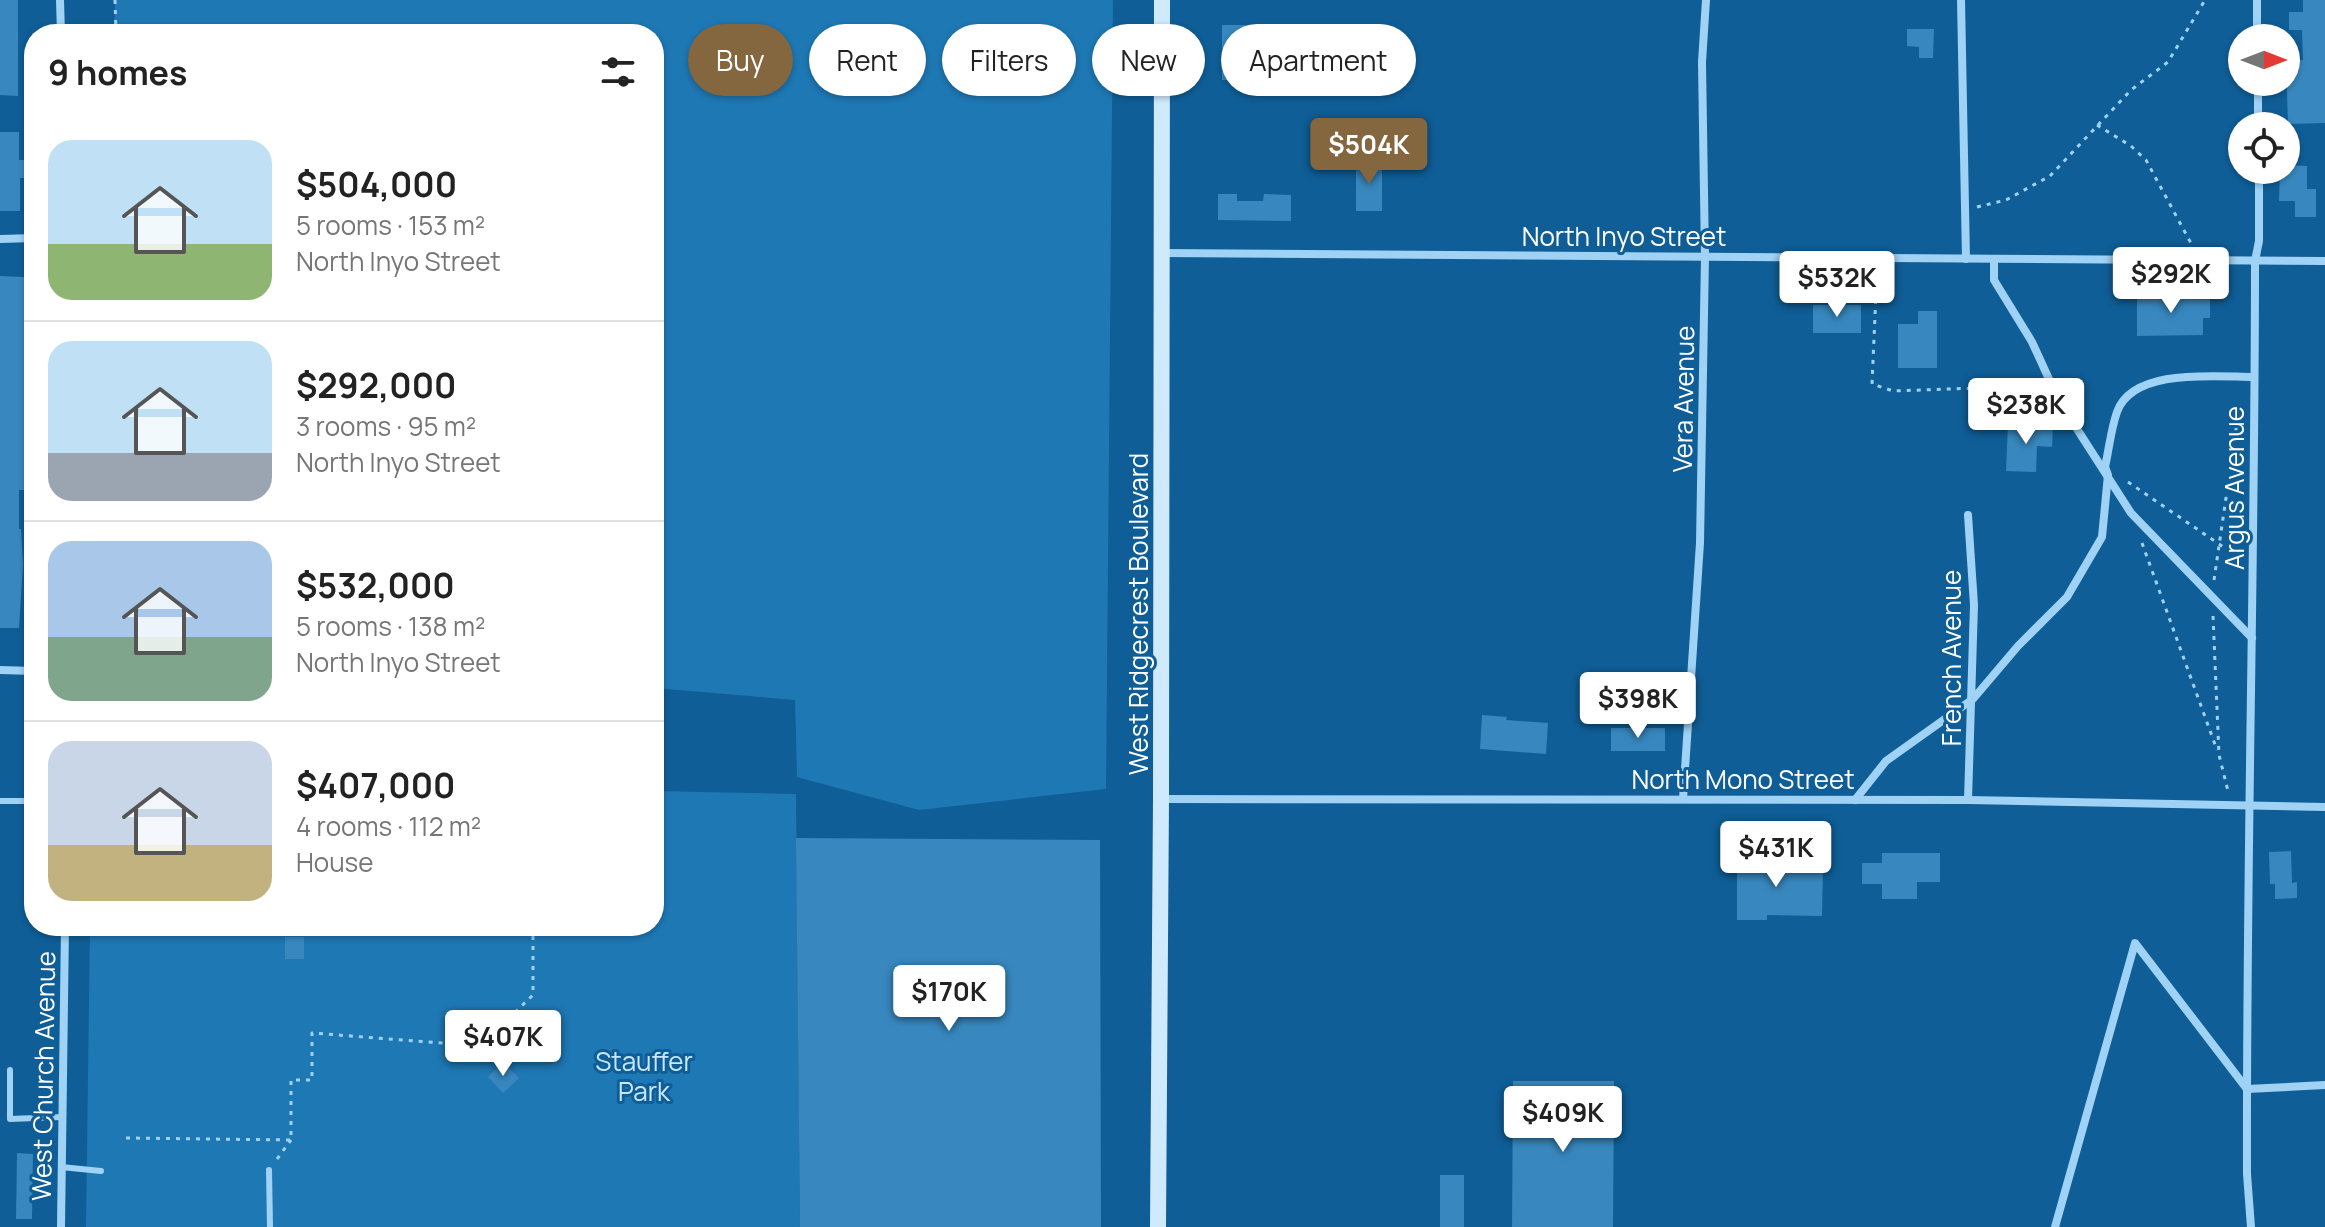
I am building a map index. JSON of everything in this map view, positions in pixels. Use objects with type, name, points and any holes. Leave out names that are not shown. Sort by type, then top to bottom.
[{"type":"street","points":[[60,0],[61,24]]},
{"type":"street","name":"West Ridgecrest Boulevard","points":[[1158,1227],[1162,0]]},
{"type":"street","name":"Vera Avenue","points":[[1683,799],[1700,543],[1705,257],[1702,62],[1706,0]]},
{"type":"street","points":[[1961,0],[1966,259]]},
{"type":"street","points":[[2257,0],[2257,24]]},
{"type":"street","name":"Argus Avenue","points":[[2251,1227],[2247,1174],[2248,806],[2254,568],[2255,261],[2259,241],[2259,184]]},
{"type":"street","points":[[0,239],[24,238]]},
{"type":"street","name":"North Inyo Street","points":[[1162,253],[2325,261]]},
{"type":"street","points":[[1994,259],[1994,280],[2032,342],[2059,401],[2131,513],[2252,638]]},
{"type":"street","points":[[1855,800],[1886,761],[1973,699],[2018,646],[2067,597],[2102,537],[2106,471],[2118,408],[2141,385],[2174,377],[2254,377]]},
{"type":"street","name":"French Avenue","points":[[1968,515],[1974,605],[1968,800]]},
{"type":"street","points":[[0,670],[24,671]]},
{"type":"street","name":"North Mono Street","points":[[1161,799],[1968,800],[2325,807]]},
{"type":"street","name":"West Church Avenue","points":[[61,1227],[65,936]]},
{"type":"street","points":[[2055,1227],[2135,943],[2247,1089],[2325,1085]]},
{"type":"lane","points":[[0,801],[24,801]]},
{"type":"lane","points":[[10,1070],[10,1119],[62,1117]]},
{"type":"lane","points":[[61,1167],[101,1171]]},
{"type":"lane","points":[[269,1170],[270,1227]]},
{"type":"path","points":[[115,0],[116,24]]},
{"type":"path","points":[[1965,210],[2006,200],[2050,176],[2131,90],[2168,62],[2205,0]]},
{"type":"path","points":[[2097,125],[2131,146],[2146,160],[2201,260]]},
{"type":"path","points":[[1878,258],[1872,384],[1893,391],[1978,388]]},
{"type":"path","points":[[2219,755],[2212,598],[2243,377]]},
{"type":"path","points":[[2106,471],[2254,568]]},
{"type":"path","points":[[2141,542],[2219,755],[2232,806]]},
{"type":"path","points":[[269,1170],[291,1140],[291,1080],[312,1080],[312,1033],[480,1046],[533,995],[533,936]]},
{"type":"path","points":[[126,1138],[291,1140]]},
{"type":"green space","points":[[115,0],[1113,0],[1113,24],[1092,24],[1092,96],[1112,96],[1106,789],[919,810],[797,777],[795,700],[664,689],[664,24],[114,24]]},
{"type":"green space","name":"Stauffer Park","points":[[664,791],[796,794],[800,1227],[86,1227],[90,936],[664,936]]},
{"type":"building","points":[[0,0],[18,0],[18,96],[0,95]]},
{"type":"building","points":[[2303,0],[2325,0],[2325,123],[2300,124],[2300,112],[2288,112],[2287,96],[2300,96],[2300,60],[2303,60],[2302,30],[2300,24],[2289,24],[2289,12],[2303,12]]},
{"type":"building","points":[[1907,29],[1934,29],[1933,58],[1919,58],[1919,47],[1907,46]]},
{"type":"building","points":[[0,132],[19,132],[19,160],[24,160],[24,178],[20,178],[20,211],[0,211]]},
{"type":"building","points":[[1356,160],[1382,160],[1382,211],[1356,211]]},
{"type":"building","points":[[2300,166],[2307,166],[2307,189],[2316,189],[2316,217],[2295,217],[2295,201],[2279,201],[2280,184],[2300,184]]},
{"type":"building","points":[[1218,194],[1237,194],[1237,201],[1263,201],[1264,194],[1291,195],[1291,221],[1218,220]]},
{"type":"building","points":[[0,276],[24,277],[24,490],[19,490],[23,565],[19,628],[0,628]]},
{"type":"building","points":[[2137,292],[2160,292],[2160,298],[2210,298],[2210,318],[2203,318],[2203,335],[2137,336]]},
{"type":"building","points":[[1813,305],[1861,305],[1861,333],[1813,333]]},
{"type":"building","points":[[1918,311],[1937,311],[1937,368],[1898,368],[1898,324],[1918,324]]},
{"type":"building","points":[[2008,424],[2053,426],[2052,447],[2037,446],[2036,472],[2006,471]]},
{"type":"building","points":[[1482,715],[1548,723],[1546,754],[1480,749]]},
{"type":"building","points":[[1611,728],[1665,728],[1665,751],[1611,751]]},
{"type":"building","points":[[796,838],[1100,840],[1101,1227],[800,1227]]},
{"type":"building","points":[[1737,851],[1766,851],[1766,866],[1823,867],[1822,916],[1767,915],[1767,920],[1737,920]]},
{"type":"building","points":[[2291,851],[2292,883],[2297,882],[2297,898],[2275,899],[2275,884],[2270,884],[2269,852]]},
{"type":"building","points":[[1882,853],[1940,853],[1940,882],[1917,882],[1917,899],[1882,899],[1882,884],[1862,884],[1862,863],[1882,863]]},
{"type":"building","points":[[285,937],[304,937],[304,959],[285,959]]},
{"type":"building","points":[[503,1062],[519,1078],[503,1093],[488,1077]]},
{"type":"building","points":[[1513,1081],[1614,1081],[1613,1227],[1512,1227]]},
{"type":"building","points":[[17,1153],[33,1154],[32,1219],[16,1219]]},
{"type":"building","points":[[1440,1175],[1464,1175],[1464,1227],[1440,1227]]}]
